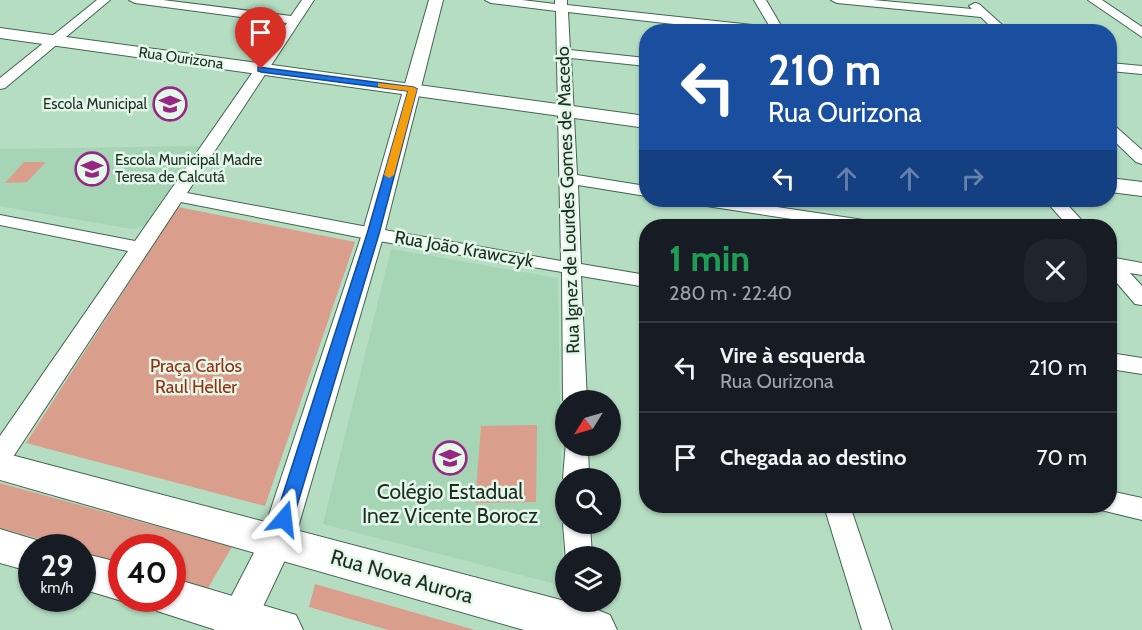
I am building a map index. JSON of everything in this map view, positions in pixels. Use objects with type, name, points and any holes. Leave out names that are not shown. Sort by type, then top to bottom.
[{"type":"main road","name":"Rua Ourizona","points":[[0,33],[639,121]]},
{"type":"main road","points":[[1117,186],[1142,189]]},
{"type":"main road","name":"Rua Nova Aurora","points":[[0,466],[277,541],[584,619]]},
{"type":"main road","points":[[0,546],[18,551]]},
{"type":"main road","points":[[186,603],[236,624],[281,630]]},
{"type":"street","points":[[0,85],[104,0]]},
{"type":"street","points":[[135,0],[295,20]]},
{"type":"street","points":[[0,456],[308,0]]},
{"type":"street","points":[[236,624],[277,541],[373,234],[436,0]]},
{"type":"street","points":[[491,0],[561,4],[723,24]]},
{"type":"street","points":[[760,0],[775,24]]},
{"type":"street","points":[[837,0],[984,14]]},
{"type":"street","points":[[968,0],[995,24]]},
{"type":"street","points":[[1094,0],[1142,33]]},
{"type":"street","name":"Rua Ignez de Lourdes Gomes de Macedo","points":[[561,4],[567,112],[575,390]]},
{"type":"street","points":[[564,53],[639,61]]},
{"type":"street","points":[[1117,68],[1142,70]]},
{"type":"street","points":[[1117,136],[1142,159]]},
{"type":"street","points":[[569,179],[639,190]]},
{"type":"street","name":"Rua João Krawczyk","points":[[176,196],[373,234],[639,280]]},
{"type":"street","points":[[746,207],[824,219]]},
{"type":"street","points":[[1060,207],[1072,219]]},
{"type":"street","points":[[0,220],[141,248]]},
{"type":"street","points":[[1117,265],[1142,269]]},
{"type":"street","points":[[1117,271],[1142,299]]},
{"type":"street","points":[[1117,362],[1142,366]]},
{"type":"street","points":[[1117,504],[1142,509]]},
{"type":"street","points":[[839,513],[877,630]]},
{"type":"shaded area","name":"Escola Municipal Madre Teresa de Calcutá","points":[[199,146],[150,223],[142,227],[131,229],[0,206],[0,149]]},
{"type":"shaded area","name":"Colégio Estadual Inez Vicente Borocz","points":[[391,249],[558,278],[560,390],[555,390],[555,456],[561,456],[561,468],[555,468],[555,534],[562,534],[562,546],[555,546],[555,584],[323,524]]},
{"type":"green space","points":[[24,162],[46,162],[27,182],[5,183]]},
{"type":"green space","name":"Praça Carlos Raul Heller","points":[[178,207],[355,242],[265,506],[26,443]]},
{"type":"green space","points":[[537,425],[536,502],[475,503],[481,426]]},
{"type":"green space","points":[[0,483],[185,534],[108,534],[108,559],[96,556],[96,534],[21,534],[0,528]]},
{"type":"green space","points":[[186,534],[232,547],[208,588],[186,582]]},
{"type":"green space","points":[[315,584],[475,630],[388,630],[309,607]]},
{"type":"slow traffic","points":[[382,85],[413,89],[389,175]]},
{"type":"place","name":"Escola Municipal","points":[[170,104]]},
{"type":"place","name":"Escola Municipal Madre Teresa de Calcutá","points":[[92,169]]},
{"type":"place","name":"Colégio Estadual Inez Vicente Borocz","points":[[450,458]]},
{"type":"route","points":[[261,69],[413,89],[373,234],[284,519]]}]
